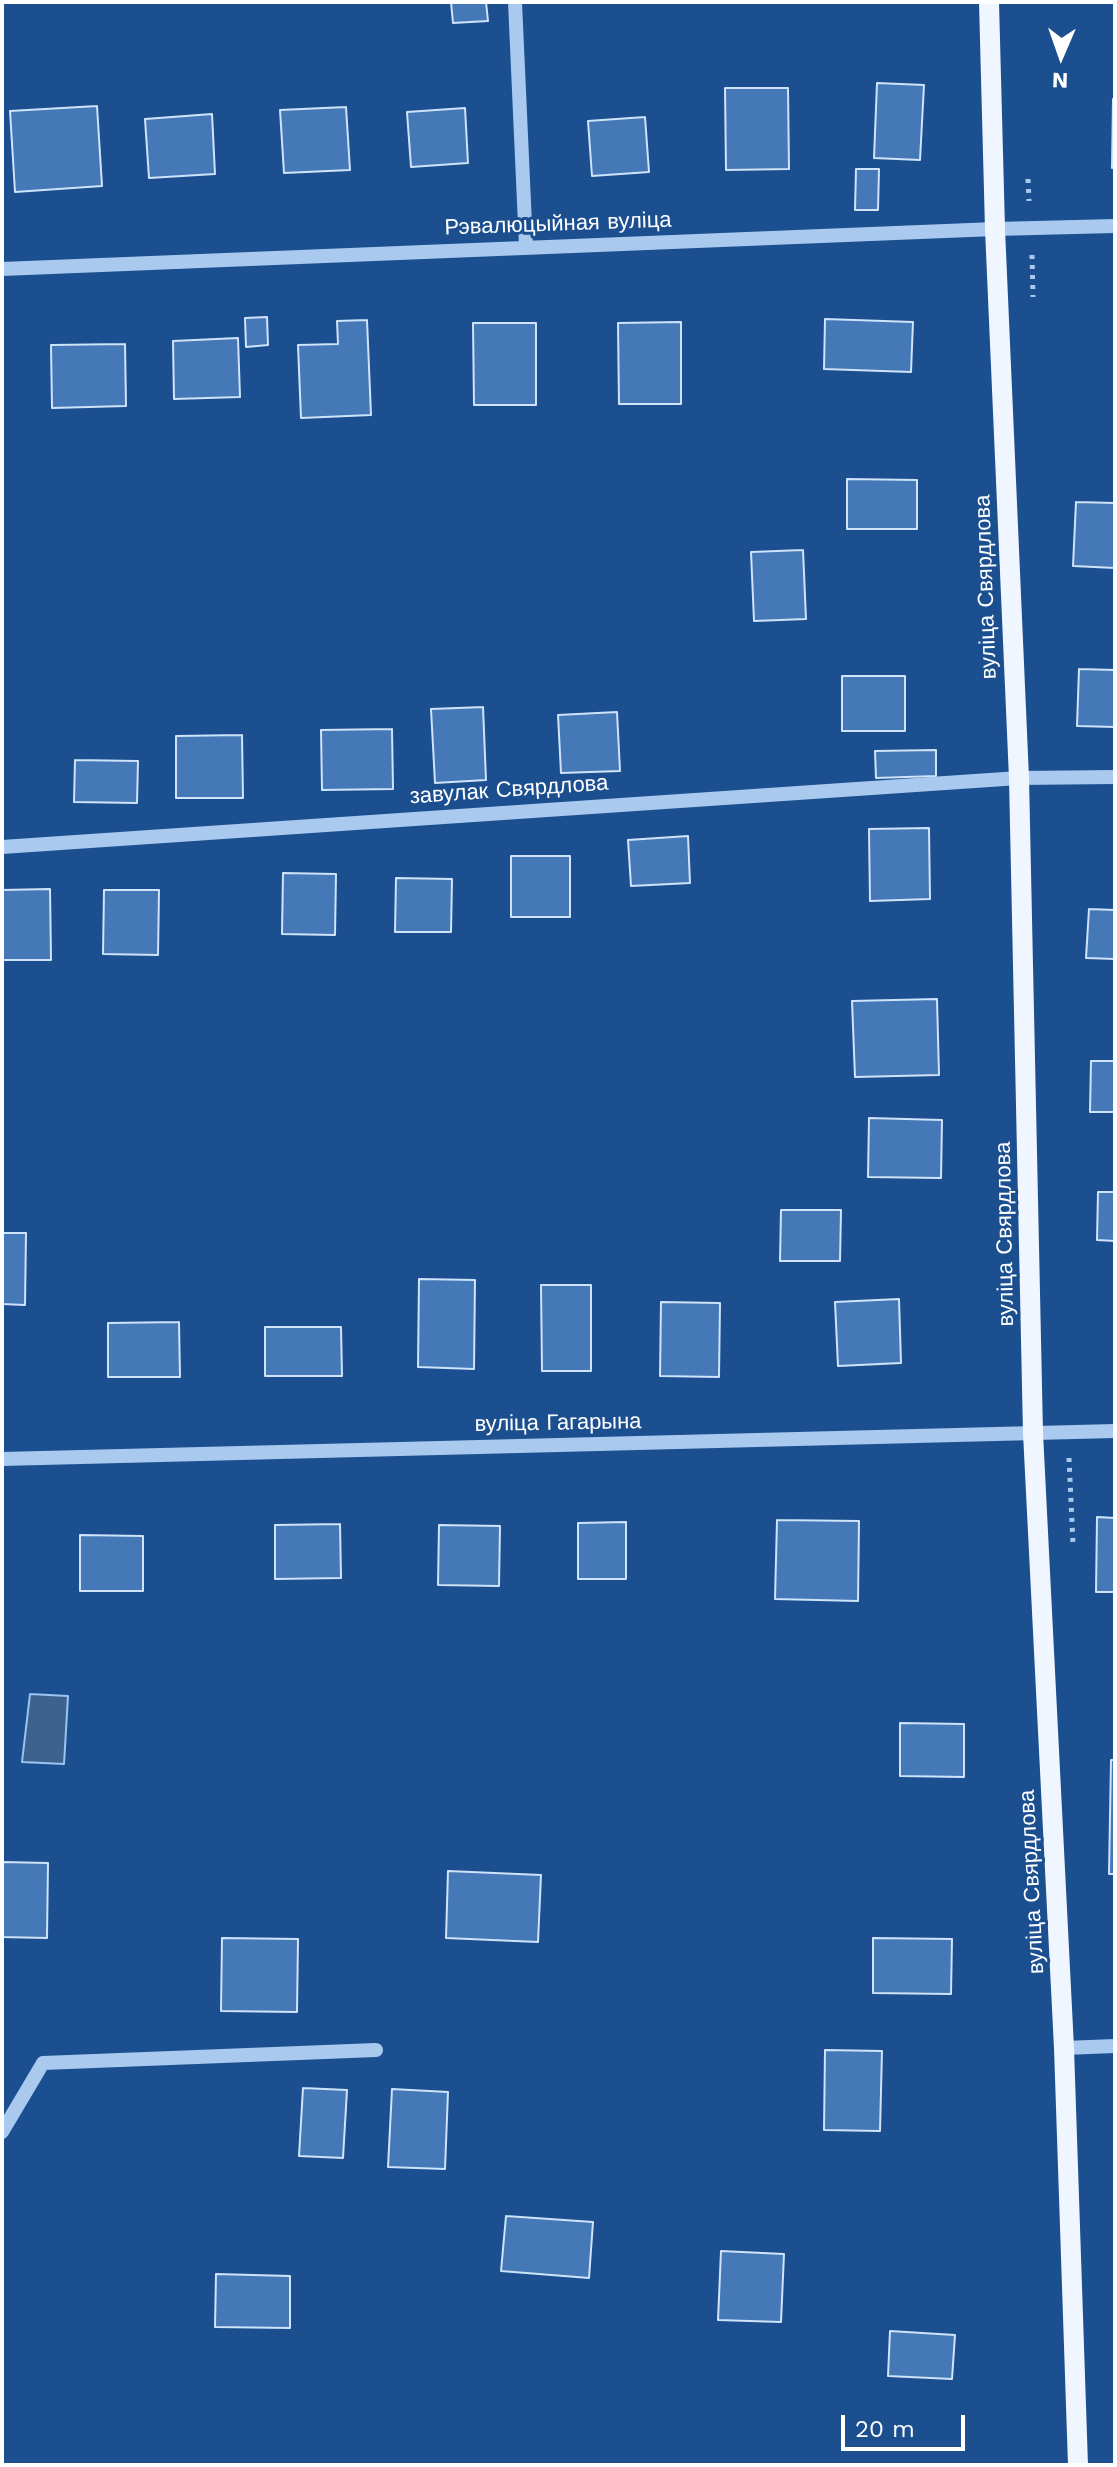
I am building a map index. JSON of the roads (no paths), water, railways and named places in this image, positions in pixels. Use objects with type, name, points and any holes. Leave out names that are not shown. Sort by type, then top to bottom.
[{"type":"main road","name":"вуліца Свярдлова","points":[[989,2],[995,229],[1019,778],[1033,1433],[1064,2048],[1078,2465]]},
{"type":"street","points":[[515,2],[526,247]]},
{"type":"street","name":"Рэвалюцыйная вуліца","points":[[2,269],[1115,226]]},
{"type":"street","name":"завулак Свярдлова","points":[[2,847],[1019,778],[1115,777]]},
{"type":"street","name":"вуліца Гагарына","points":[[2,1459],[1115,1431]]},
{"type":"street","points":[[1064,2048],[1115,2046]]},
{"type":"street","points":[[2,2132],[43,2063],[376,2050]]},
{"type":"water","points":[[30,1694],[68,1696],[64,1764],[22,1762]]}]
